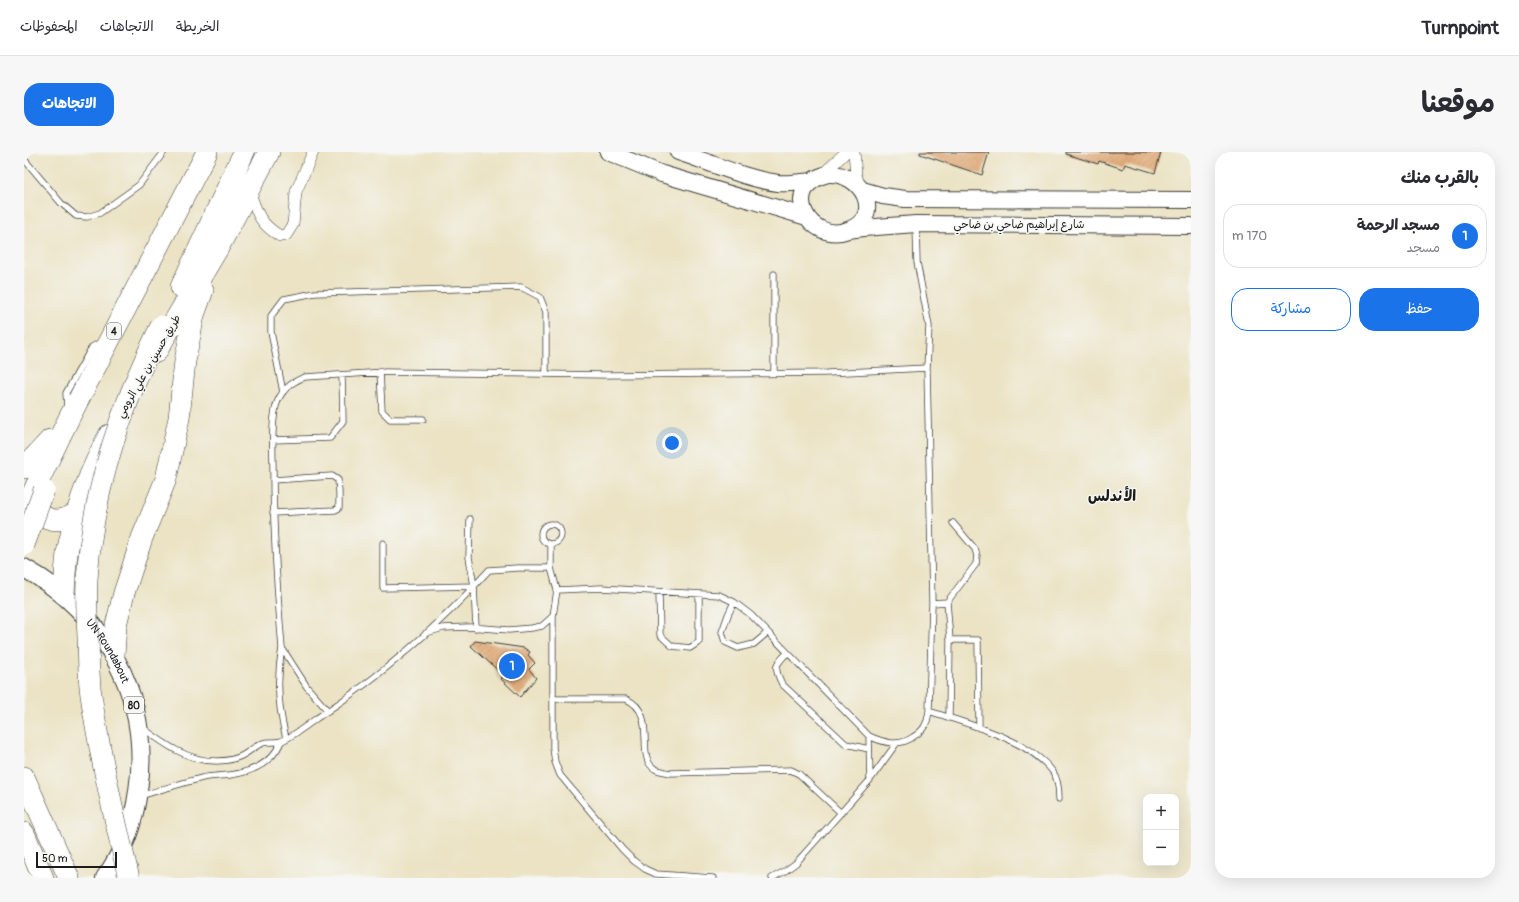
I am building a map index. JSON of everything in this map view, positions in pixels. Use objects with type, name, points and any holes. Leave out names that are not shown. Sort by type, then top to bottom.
[{"type":"highway","name":"4","points":[[24,512],[39,490],[69,418],[207,152]]},
{"type":"highway","points":[[77,512],[70,518],[52,520],[43,515],[37,508],[34,500],[216,152]]},
{"type":"highway","points":[[129,878],[110,800],[91,693],[87,581],[92,533],[99,493],[108,460],[132,390],[244,152]]},
{"type":"highway","name":"طريق حسين بن علي الرومي","points":[[64,594],[68,549],[77,512],[106,440],[218,248],[269,152]]},
{"type":"highway","points":[[114,655],[116,626],[124,593],[142,538],[166,479],[179,418],[185,362],[194,315],[218,248]]},
{"type":"highway","points":[[24,468],[69,418]]},
{"type":"highway","points":[[24,545],[39,490]]},
{"type":"highway","points":[[24,777],[69,878]]},
{"type":"highway","points":[[24,833],[43,878]]},
{"type":"main road","name":"UN Roundabout","points":[[24,568],[39,576],[64,594],[79,608],[98,630],[121,668],[131,696],[138,725],[141,761],[137,797],[130,826],[118,856],[105,878]]},
{"type":"street","points":[[249,190],[258,216],[268,229],[280,236],[286,235],[293,224],[296,192],[313,152]]},
{"type":"street","points":[[608,152],[662,174],[807,217]]},
{"type":"street","points":[[678,152],[752,177],[777,183],[792,183],[817,178],[828,174],[840,174],[851,179],[861,188],[883,196],[905,199],[1191,200]]},
{"type":"street","points":[[846,152],[804,190],[802,195],[802,207],[807,217],[815,226],[825,231],[837,232],[848,230],[858,224],[865,215],[867,204],[856,175],[854,152]]},
{"type":"street","name":"شارع إبراهيم ضاحي بن ضاحي","points":[[848,230],[916,224],[1191,226]]},
{"type":"lane","points":[[24,159],[61,202],[76,216],[87,216],[100,213],[139,185],[164,152]]},
{"type":"lane","points":[[557,590],[601,588],[719,595],[734,602],[750,615],[869,736],[880,741],[896,744],[908,741],[919,733],[926,725],[929,711],[932,603],[927,368],[929,326],[917,262],[916,224]]},
{"type":"lane","points":[[774,274],[774,373]]},
{"type":"lane","points":[[283,392],[271,332],[271,316],[284,299],[316,293],[521,287],[540,296],[546,312],[546,374]]},
{"type":"lane","points":[[284,740],[278,693],[279,663],[282,648],[273,513],[273,426],[277,405],[283,392],[294,380],[304,377],[380,372],[614,375],[827,373],[927,368]]},
{"type":"lane","points":[[380,372],[382,411],[390,418],[423,419]]},
{"type":"lane","points":[[273,440],[330,438],[343,422],[342,375]]},
{"type":"lane","points":[[273,480],[332,476],[338,480],[339,492],[339,508],[335,510],[273,513]]},
{"type":"lane","points":[[470,519],[469,557],[474,586],[476,628]]},
{"type":"lane","points":[[949,718],[950,640],[947,602],[976,564],[977,556],[975,549],[953,523]]},
{"type":"lane","points":[[382,543],[383,588],[474,586]]},
{"type":"lane","points":[[551,544],[551,568],[557,590],[553,616],[553,748],[555,762],[560,775],[622,849],[645,869],[656,874],[713,878]]},
{"type":"lane","points":[[137,797],[204,777],[229,775],[253,769],[265,764],[284,740],[328,711],[378,674],[426,633],[474,586],[488,570],[551,568]]},
{"type":"lane","points":[[658,592],[660,635],[672,646],[690,648],[699,642],[699,594]]},
{"type":"lane","points":[[734,602],[722,632],[725,642],[738,648],[754,644],[768,633]]},
{"type":"lane","points":[[932,603],[947,602]]},
{"type":"lane","points":[[426,633],[443,628],[509,630],[532,628],[542,626],[553,616]]},
{"type":"lane","points":[[950,640],[978,640],[978,728]]},
{"type":"lane","points":[[282,648],[303,680],[328,711]]},
{"type":"lane","points":[[787,653],[778,662],[776,671],[782,684],[846,744],[869,749]]},
{"type":"lane","points":[[553,699],[626,699],[638,706],[643,715],[646,733],[646,757],[655,769],[670,773],[790,770],[799,774],[841,813]]},
{"type":"lane","points":[[929,711],[1014,741],[1040,758],[1054,773],[1059,788],[1059,799]]},
{"type":"lane","points":[[138,725],[174,749],[187,756],[202,760],[216,761],[230,759],[244,755],[262,743],[284,740]]},
{"type":"lane","points":[[869,736],[870,780]]},
{"type":"lane","points":[[772,878],[796,863],[870,780],[896,744]]},
{"type":"building","points":[[920,152],[989,152],[982,175],[920,154]]},
{"type":"building","points":[[1066,152],[1161,152],[1155,173],[1125,164],[1123,169],[1099,161],[1098,164],[1066,154]]},
{"type":"building","points":[[475,641],[524,648],[530,652],[528,655],[535,663],[529,669],[536,678],[520,697],[501,679],[503,675],[471,646]]},
{"type":"place","name":"مسجد الرحمة","points":[[512,666]]},
{"type":"district","name":"الأندلس","points":[[1112,496]]}]
